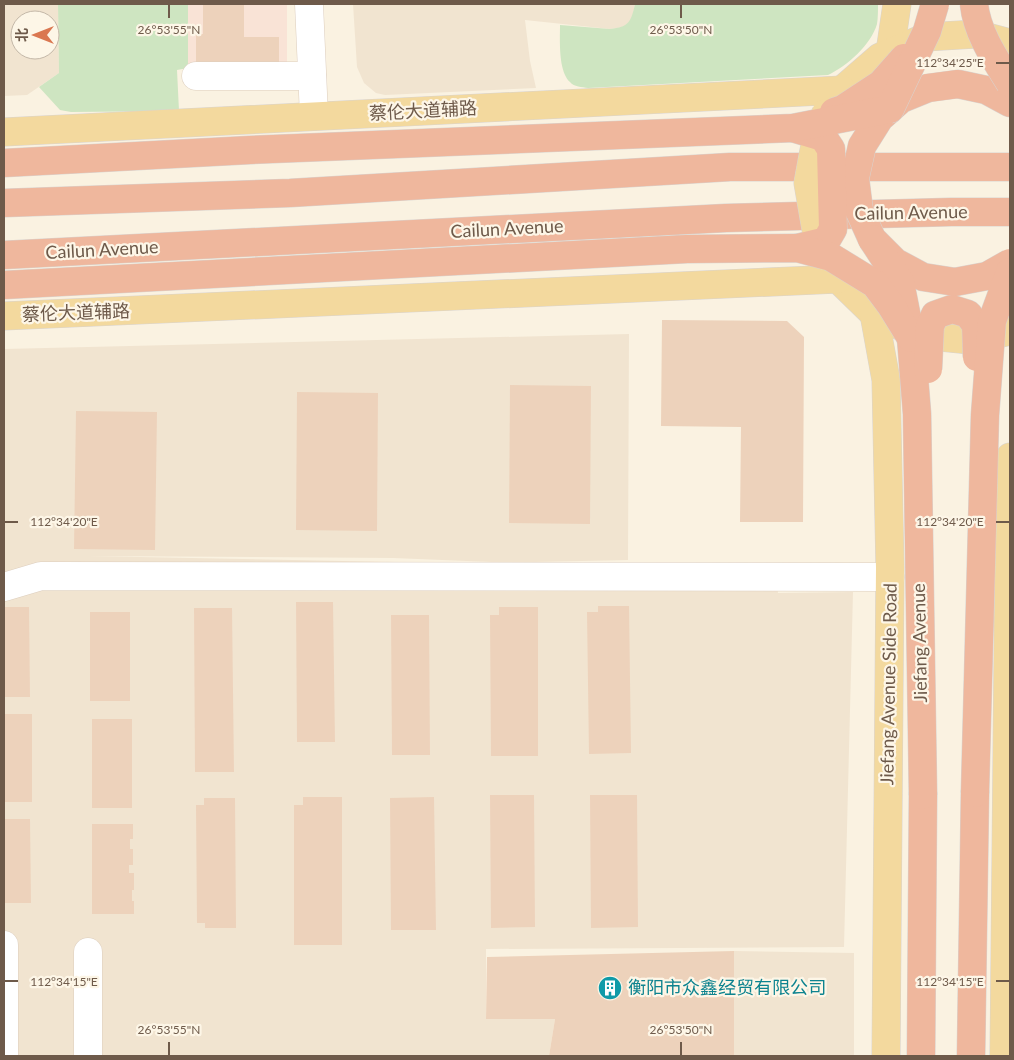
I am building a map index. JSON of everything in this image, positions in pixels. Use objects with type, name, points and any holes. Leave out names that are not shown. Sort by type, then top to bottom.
[{"type":"highway","points":[[890,109],[927,31],[935,4]]},
{"type":"highway","points":[[974,4],[975,13],[988,50],[1010,83]]},
{"type":"highway","points":[[982,4],[991,31],[1010,58]]},
{"type":"highway","points":[[793,128],[843,109],[881,84],[927,31]]},
{"type":"highway","points":[[1010,103],[986,90],[958,84],[928,88],[901,99],[879,119],[862,146],[856,178],[859,210],[872,239],[894,262],[923,277],[955,282],[987,276],[1010,263]]},
{"type":"highway","points":[[4,163],[250,150],[793,128],[890,109]]},
{"type":"highway","points":[[4,285],[687,248],[797,248],[826,241],[833,229],[832,149],[823,137],[793,128]]},
{"type":"highway","points":[[4,203],[290,193],[730,167],[1010,167]]},
{"type":"highway","name":"Cailun Avenue","points":[[4,255],[726,218],[1010,212]]},
{"type":"highway","name":"Jiefang Avenue","points":[[872,239],[900,282],[912,338],[917,414],[922,794],[921,1056]]},
{"type":"highway","points":[[797,248],[831,257],[875,284],[912,338]]},
{"type":"highway","points":[[971,1056],[975,793],[985,425],[992,321],[1010,272]]},
{"type":"highway","points":[[919,546],[930,326],[936,315],[952,309],[968,314],[976,324],[982,546]]},
{"type":"highway","points":[[988,368],[1010,319]]},
{"type":"main road","points":[[890,52],[897,4]]},
{"type":"main road","points":[[1010,44],[976,34],[926,37],[880,56],[835,101],[817,134],[808,183],[817,235],[832,267],[874,314],[920,335],[970,340],[1010,331]]},
{"type":"main road","name":"蔡伦大道辅路","points":[[4,132],[314,116],[835,101]]},
{"type":"main road","name":"蔡伦大道辅路","points":[[4,316],[832,267]]},
{"type":"main road","name":"Jiefang Avenue Side Road","points":[[874,314],[886,380],[890,577],[886,1056]]},
{"type":"main road","points":[[1004,1056],[1010,457]]},
{"type":"street","points":[[309,4],[314,116]]},
{"type":"street","points":[[196,76],[312,76]]},
{"type":"street","points":[[4,587],[41,576],[890,577]]},
{"type":"street","points":[[4,945],[4,1056]]},
{"type":"street","points":[[88,952],[88,1056]]},
{"type":"shaded area","points":[[4,4],[58,4],[58,10],[10,10],[10,60],[59,60],[59,73],[27,95],[4,96]]},
{"type":"shaded area","points":[[188,4],[287,4],[287,65],[188,68]]},
{"type":"shaded area","points":[[353,4],[635,4],[632,20],[625,26],[618,28],[610,29],[525,20],[530,61],[536,88],[385,95],[376,93],[364,83],[357,67]]},
{"type":"shaded area","points":[[629,334],[628,560],[535,562],[776,567],[778,593],[853,592],[844,947],[486,949],[486,1018],[555,1019],[549,1056],[4,1056],[4,349]],"holes":[[[88,556],[393,558],[492,562]]]},
{"type":"shaded area","points":[[734,951],[854,953],[854,1056],[734,1056]]},
{"type":"green space","points":[[58,4],[188,4],[188,68],[177,70],[179,111],[71,112],[60,110],[39,87],[59,73],[60,10],[58,10]]},
{"type":"green space","points":[[635,4],[878,4],[878,17],[874,32],[864,47],[843,66],[828,75],[588,88],[572,84],[563,71],[560,25],[610,29],[621,27],[630,19]]},
{"type":"building","points":[[203,4],[244,4],[244,37],[279,37],[279,62],[196,62],[196,34],[203,34]]},
{"type":"building","points":[[662,320],[787,321],[804,337],[803,522],[740,522],[741,427],[661,426]]},
{"type":"building","points":[[510,385],[591,386],[590,524],[509,523]]},
{"type":"building","points":[[297,392],[378,393],[377,531],[296,530]]},
{"type":"building","points":[[76,411],[157,412],[155,550],[74,549]]},
{"type":"building","points":[[296,602],[333,602],[335,742],[297,742]]},
{"type":"building","points":[[598,606],[629,606],[631,753],[589,754],[587,612],[598,612]]},
{"type":"building","points":[[4,607],[29,607],[30,697],[4,697]]},
{"type":"building","points":[[499,607],[538,607],[538,756],[491,756],[490,615],[499,615]]},
{"type":"building","points":[[194,608],[232,608],[234,772],[195,772]]},
{"type":"building","points":[[90,612],[130,612],[130,701],[90,701]]},
{"type":"building","points":[[391,615],[429,615],[430,755],[392,755]]},
{"type":"building","points":[[4,714],[32,714],[32,802],[4,802]]},
{"type":"building","points":[[92,719],[132,719],[132,808],[92,808]]},
{"type":"building","points":[[490,795],[534,795],[535,927],[491,928]]},
{"type":"building","points":[[590,795],[637,795],[638,927],[591,928]]},
{"type":"building","points":[[303,797],[342,797],[342,945],[294,945],[294,805],[303,805]]},
{"type":"building","points":[[434,797],[436,930],[391,930],[390,798]]},
{"type":"building","points":[[204,798],[235,798],[236,928],[205,928],[205,923],[197,923],[196,805],[204,805]]},
{"type":"building","points":[[4,819],[30,819],[31,903],[4,903]]},
{"type":"building","points":[[92,824],[133,824],[133,839],[130,839],[130,849],[133,849],[133,865],[129,865],[129,873],[134,873],[132,901],[134,901],[134,914],[92,914]]},
{"type":"building","name":"衡阳市众鑫经贸有限公司","points":[[734,951],[734,1056],[549,1056],[555,1019],[486,1019],[487,957]]},
{"type":"place","name":"衡阳市众鑫经贸有限公司","points":[[610,988]]}]
